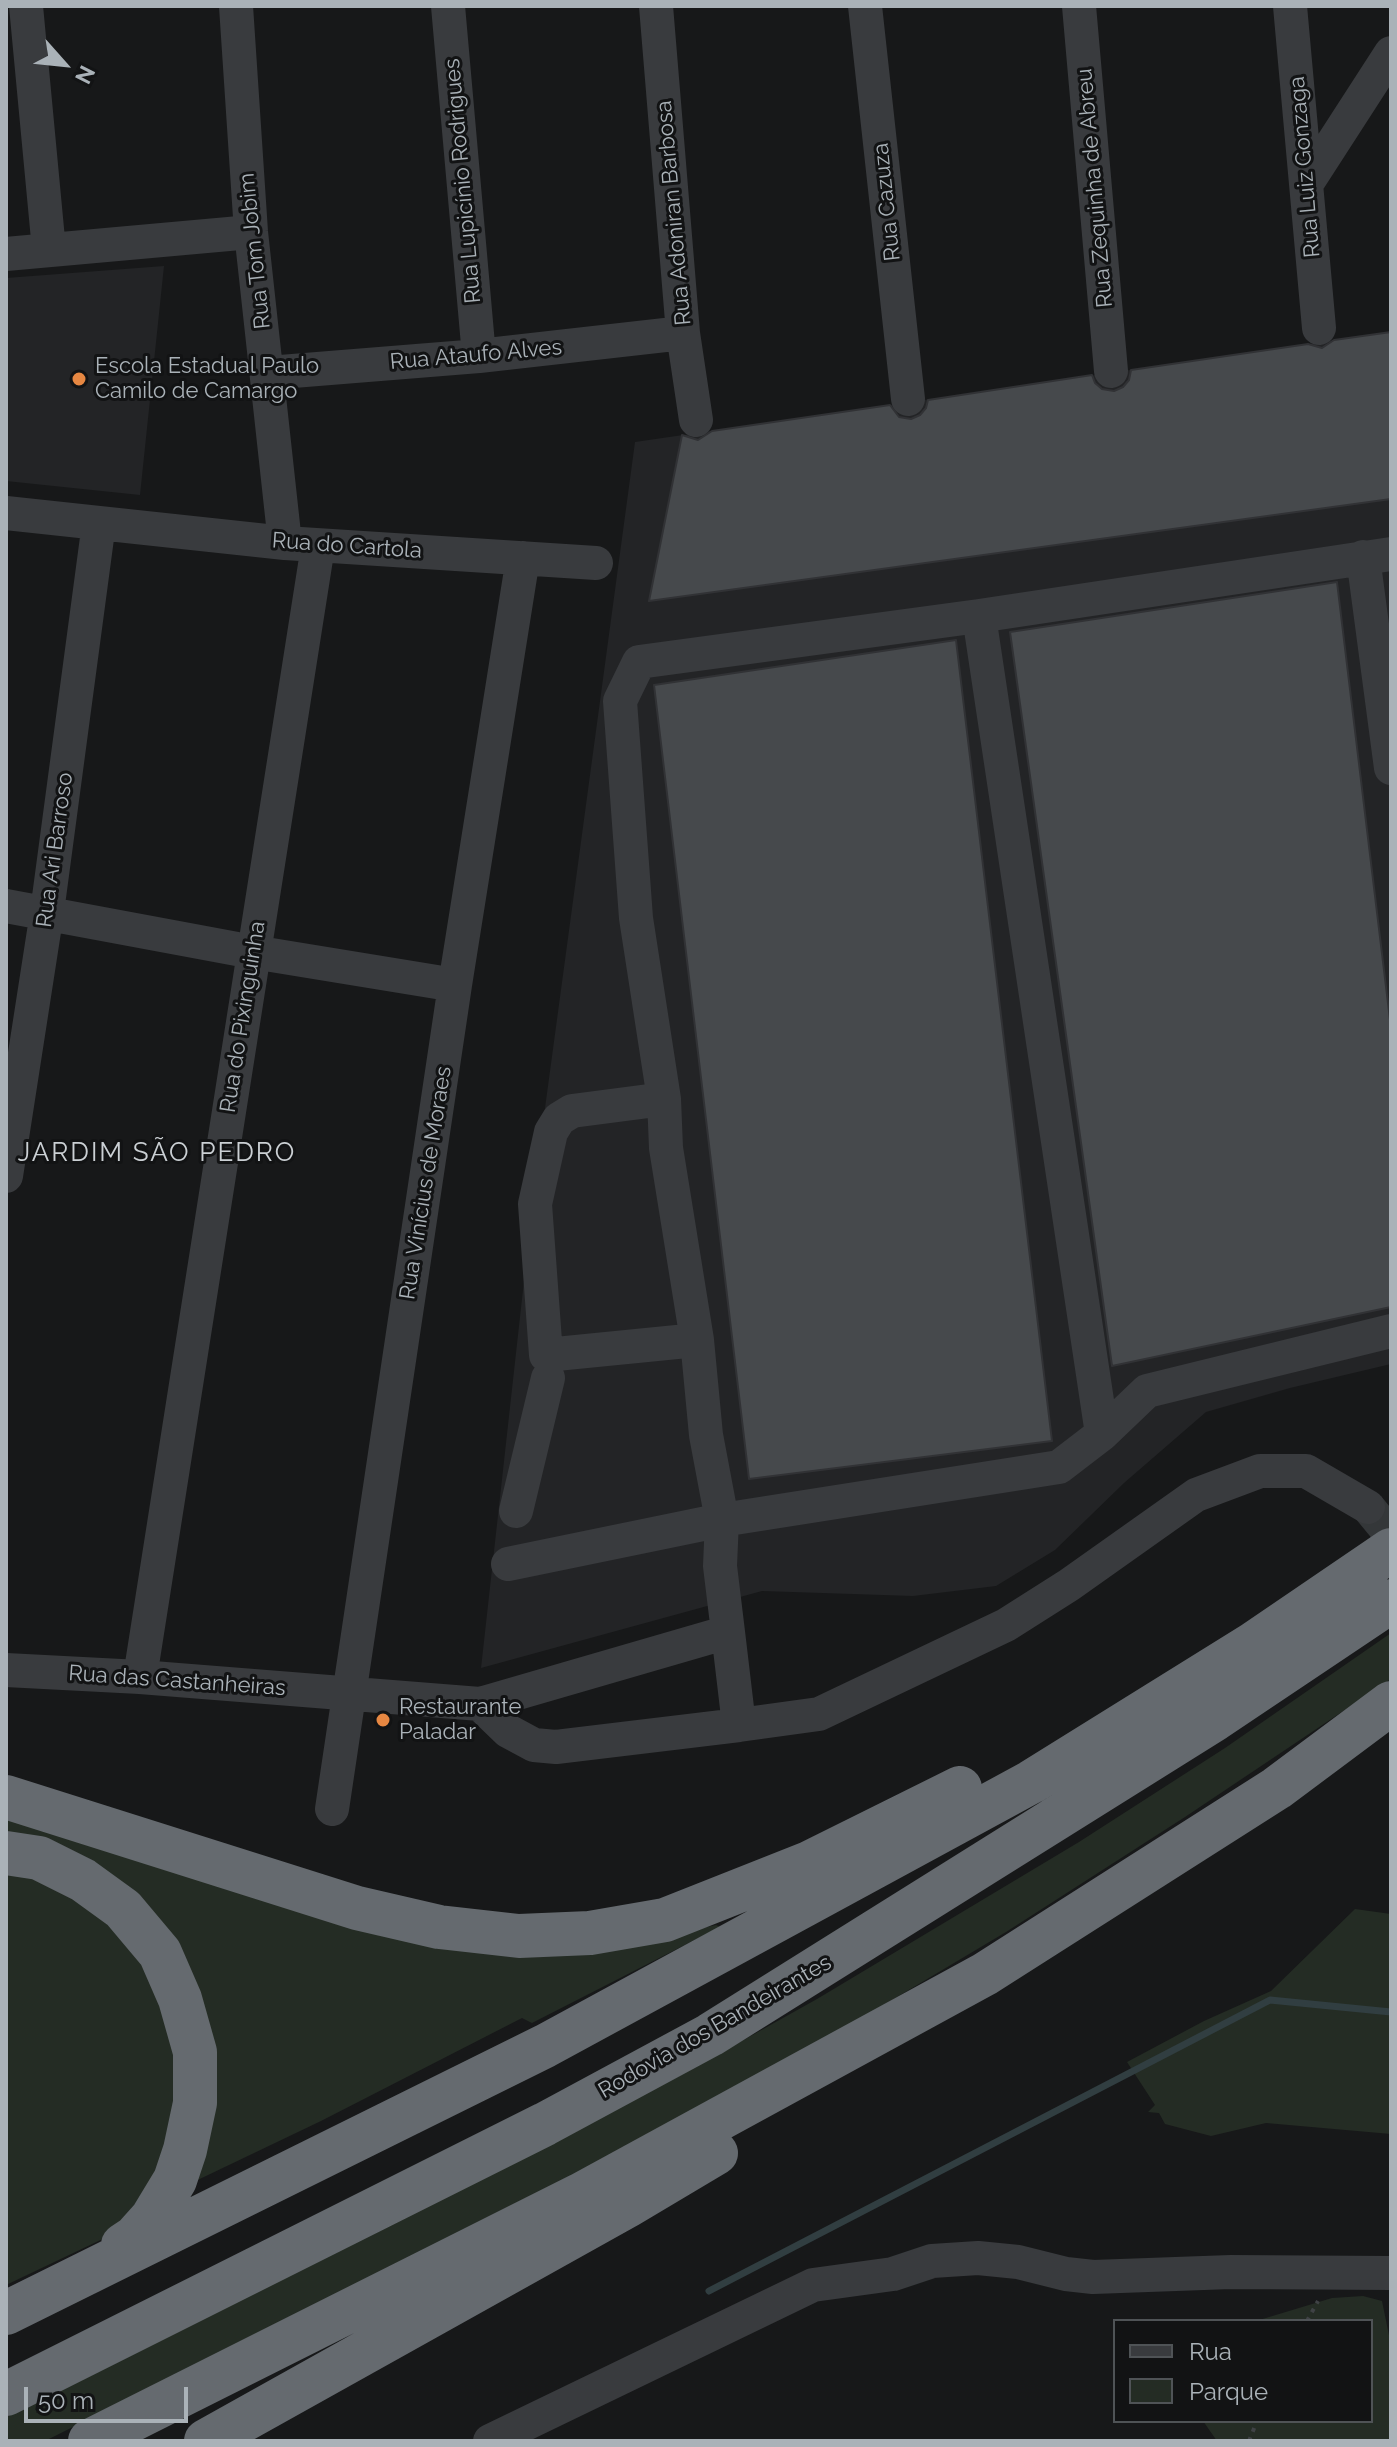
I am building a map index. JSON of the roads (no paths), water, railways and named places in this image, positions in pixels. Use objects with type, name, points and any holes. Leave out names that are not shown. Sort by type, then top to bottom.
[{"type":"highway","points":[[6,2313],[545,2046],[1031,1782],[1253,1644],[1391,1550]]},
{"type":"highway","name":"Rodovia dos Bandeirantes","points":[[6,2394],[545,2124],[710,2035],[1215,1719],[1391,1601]]},
{"type":"highway","points":[[6,1797],[357,1908],[439,1927],[519,1936],[590,1933],[665,1920],[809,1863],[1253,1644]]},
{"type":"highway","points":[[206,2441],[627,2206],[786,2112],[985,1974],[1277,1788],[1391,1703]]},
{"type":"highway","points":[[6,1853],[39,1858],[83,1880],[123,1909],[160,1953],[180,1999],[195,2052],[195,2103],[185,2150],[175,2180],[160,2205],[135,2237],[46,2293]]},
{"type":"highway","points":[[90,2441],[580,2195],[985,1974]]},
{"type":"street","points":[[26,6],[49,250]]},
{"type":"street","name":"Rua Tom Jobim","points":[[236,6],[251,232],[268,373],[301,544]]},
{"type":"street","name":"Rua Lupicínio Rodrigues","points":[[448,6],[479,356]]},
{"type":"street","name":"Rua Adoniran Barbosa","points":[[656,6],[683,333],[696,420]]},
{"type":"street","name":"Rua Cazuza","points":[[865,6],[908,399]]},
{"type":"street","name":"Rua Zequinha de Abreu","points":[[1079,6],[1111,371]]},
{"type":"street","name":"Rua Luiz Gonzaga","points":[[1290,6],[1319,328]]},
{"type":"street","points":[[1307,183],[1391,53]]},
{"type":"street","points":[[6,254],[251,232]]},
{"type":"street","name":"Rua Ataufo Alves","points":[[268,373],[479,356],[683,333]]},
{"type":"street","name":"Rua do Cartola","points":[[6,513],[301,544],[596,563]]},
{"type":"street","name":"Rua Ari Barroso","points":[[6,1176],[47,912],[99,523]]},
{"type":"street","name":"Rua do Pixinguinha","points":[[140,1677],[253,952],[301,544]]},
{"type":"street","points":[[739,1725],[720,1566],[722,1520],[706,1435],[697,1340],[666,1148],[664,1099],[636,918],[620,701],[639,662],[979,616],[1377,556],[1391,768]]},
{"type":"street","name":"Rua Vinícius de Moraes","points":[[332,1809],[455,985],[523,558]]},
{"type":"street","points":[[979,616],[1102,1434]]},
{"type":"street","points":[[6,906],[253,952],[455,985]]},
{"type":"street","points":[[664,1099],[572,1111],[559,1119],[551,1132],[535,1204],[546,1355],[697,1340]]},
{"type":"street","points":[[508,1564],[722,1520],[1059,1467],[1102,1434],[1147,1391],[1391,1331]]},
{"type":"street","points":[[516,1511],[548,1378]]},
{"type":"street","points":[[728,1632],[480,1704],[508,1731],[534,1745],[556,1747],[819,1714],[1006,1625],[1069,1585],[1196,1495],[1260,1471],[1306,1471],[1368,1507]]},
{"type":"street","name":"Rua das Castanheiras","points":[[6,1670],[140,1677],[480,1704]]},
{"type":"street","points":[[490,2441],[813,2285],[893,2274],[932,2261],[978,2258],[1018,2262],[1093,2277],[1231,2272],[1391,2273]]},
{"type":"waterway","points":[[709,2291],[1270,2000],[1391,2012]]},
{"type":"tunnel","points":[[1368,1507],[1391,1535]]},
{"type":"place","name":"Escola Estadual Paulo Camilo de Camargo","points":[[79,379]]},
{"type":"place","name":"Restaurante Paladar","points":[[383,1720]]},
{"type":"district","name":"JARDIM SÃO PEDRO","points":[[157,1153]]}]
